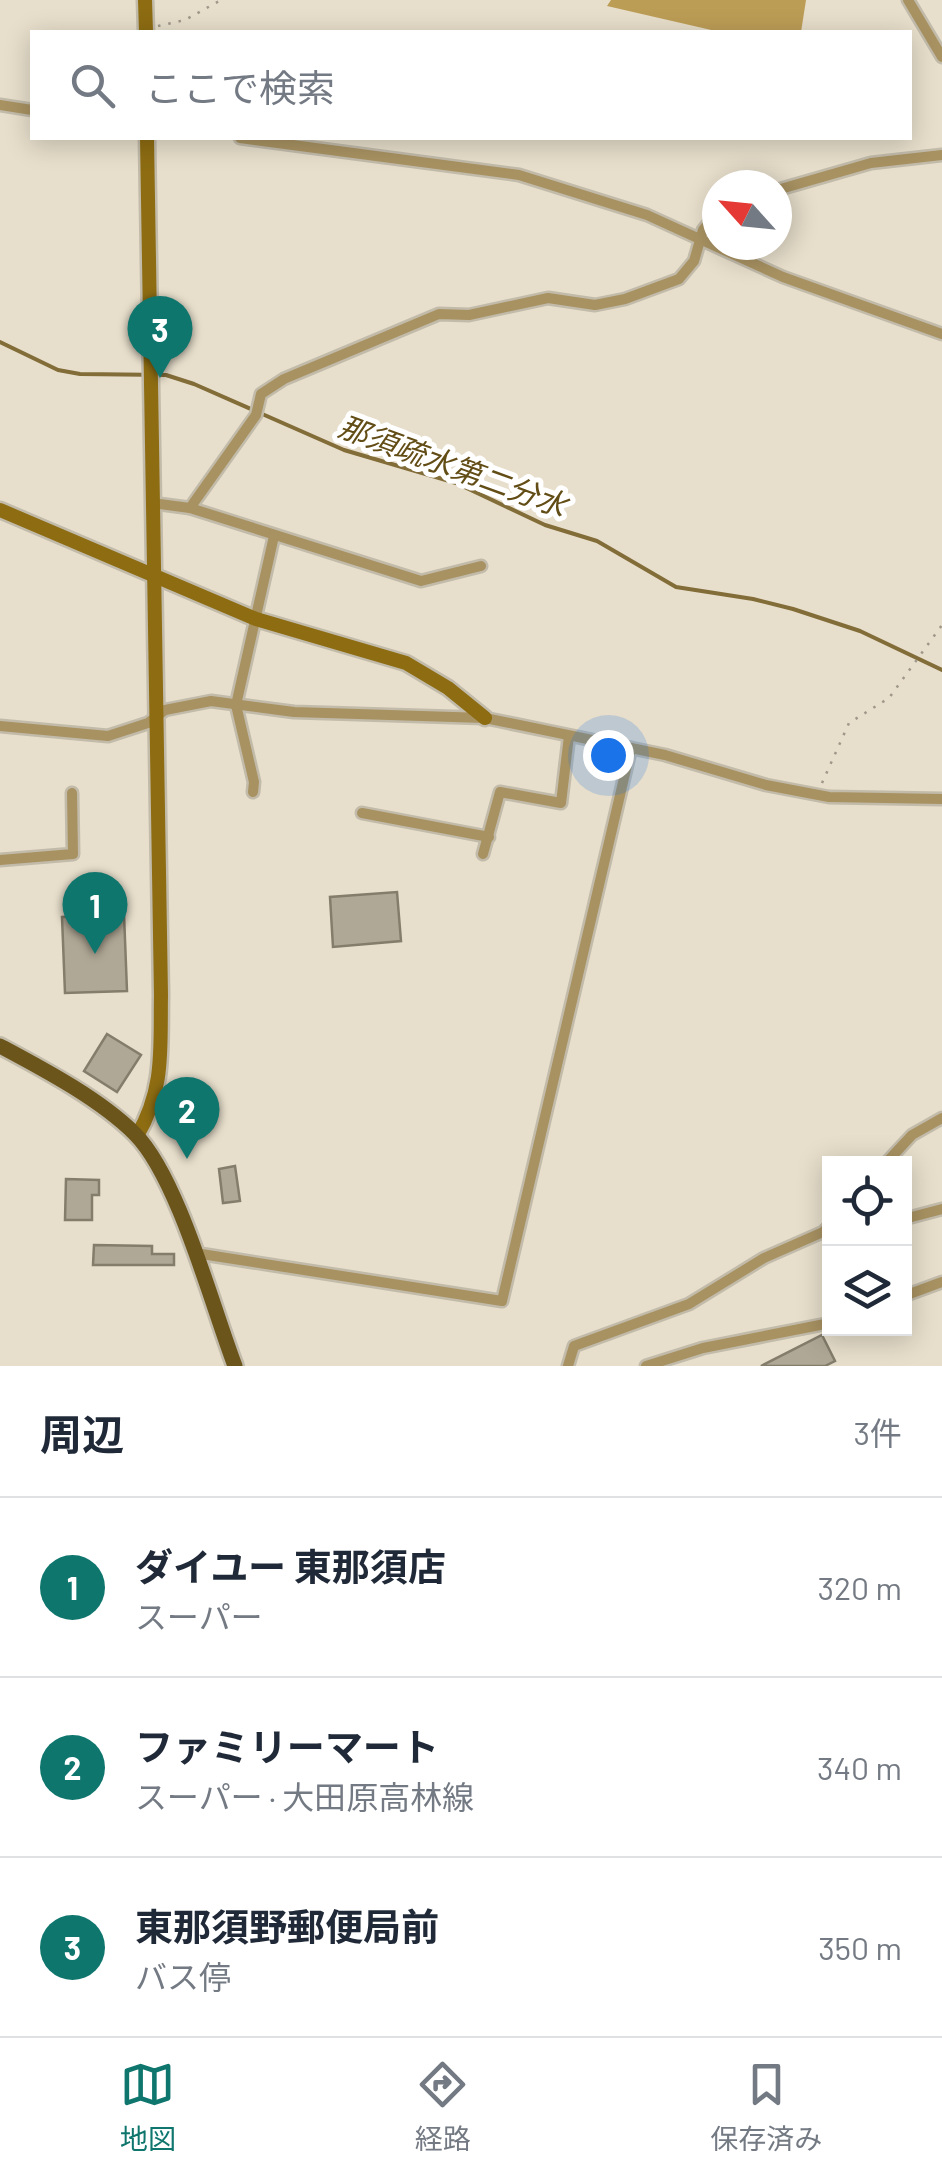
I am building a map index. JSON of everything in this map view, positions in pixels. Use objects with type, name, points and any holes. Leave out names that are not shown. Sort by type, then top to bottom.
[{"type":"main road","points":[[0,1046],[100,1107],[137,1136],[169,1190],[235,1366]]},
{"type":"street","points":[[145,0],[146,30]]},
{"type":"street","points":[[908,0],[942,57]]},
{"type":"street","points":[[0,105],[30,110]]},
{"type":"street","points":[[137,1136],[152,1111],[160,1076],[147,140]]},
{"type":"street","points":[[255,140],[519,175],[647,215],[782,277],[942,334]]},
{"type":"street","points":[[792,186],[871,163],[942,155]]},
{"type":"street","points":[[190,508],[256,416],[260,394],[284,379],[439,314],[469,315],[548,298],[595,305],[625,299],[679,279],[694,262],[702,236]]},
{"type":"street","points":[[152,502],[190,508],[421,580],[481,566]]},
{"type":"street","points":[[0,510],[256,619],[406,663],[448,688],[485,718]]},
{"type":"street","points":[[253,792],[236,705],[274,536]]},
{"type":"street","points":[[0,726],[108,736],[157,717],[165,710],[211,702],[294,712],[485,718],[630,748],[816,795],[942,799]]},
{"type":"street","points":[[482,854],[500,792],[561,802],[569,736]]},
{"type":"street","points":[[194,1253],[502,1301],[630,748]]},
{"type":"street","points":[[0,860],[72,854],[72,794]]},
{"type":"street","points":[[362,813],[488,837]]},
{"type":"street","points":[[892,1156],[912,1135],[942,1118]]},
{"type":"street","points":[[912,1217],[942,1208]]},
{"type":"street","points":[[568,1366],[574,1346],[689,1304],[764,1258],[822,1232]]},
{"type":"street","points":[[912,1293],[942,1282]]},
{"type":"street","points":[[646,1366],[702,1348],[822,1325]]},
{"type":"path","points":[[209,0],[210,6]]},
{"type":"path","points":[[146,30],[185,20],[221,0]]},
{"type":"path","points":[[816,795],[849,722],[889,698],[942,625]]},
{"type":"shaded area","points":[[611,0],[806,0],[801,30],[711,30],[607,6]]},
{"type":"building","points":[[397,892],[401,941],[333,947],[330,897]]},
{"type":"building","points":[[124,914],[127,991],[65,993],[62,917]]},
{"type":"building","points":[[107,1034],[141,1055],[117,1092],[84,1071]]},
{"type":"building","points":[[235,1166],[240,1201],[223,1203],[219,1169]]},
{"type":"building","points":[[66,1179],[99,1180],[99,1195],[92,1195],[92,1220],[65,1220]]},
{"type":"building","points":[[94,1245],[152,1246],[152,1254],[174,1254],[174,1265],[93,1265]]},
{"type":"building","points":[[822,1335],[835,1361],[825,1366],[761,1366]]},
{"type":"waterway","name":"那須疏水第二分水","points":[[0,342],[58,370],[166,375],[194,384],[344,450],[456,483],[545,525],[597,541],[676,587],[793,609],[860,631],[942,670]]},
{"type":"place","name":"東那須野郵便局前","points":[[160,378]]},
{"type":"place","name":"ダイユー 東那須店","points":[[95,954]]},
{"type":"place","name":"ファミリーマート","points":[[187,1159]]}]
